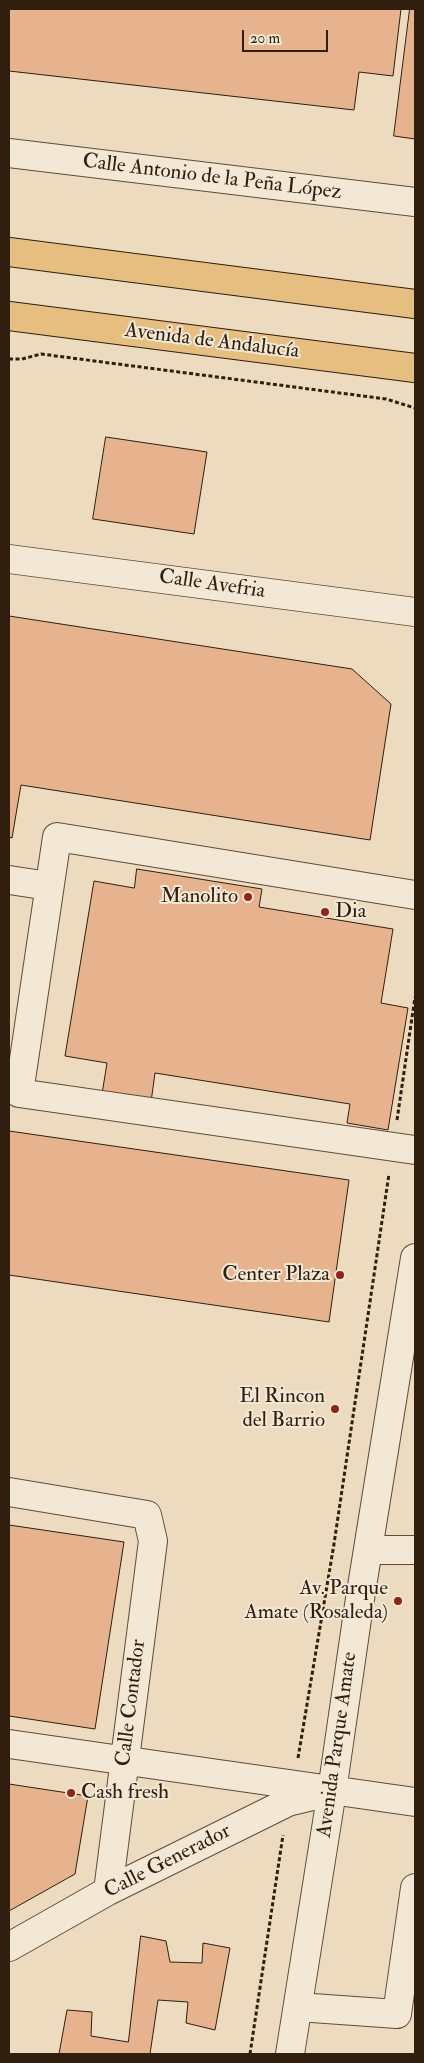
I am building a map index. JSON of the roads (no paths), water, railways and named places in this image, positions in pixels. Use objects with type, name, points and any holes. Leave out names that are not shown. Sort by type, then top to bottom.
[{"type":"main road","points":[[9,252],[415,304]]},
{"type":"main road","name":"Avenida de Andalucía","points":[[9,316],[415,368]]},
{"type":"street","name":"Calle Antonio de la Peña López","points":[[9,153],[415,202]]},
{"type":"street","name":"Calle Avefria","points":[[9,559],[415,612]]},
{"type":"street","points":[[404,1149],[14,1095],[57,837],[415,894]]},
{"type":"street","points":[[9,880],[50,886]]},
{"type":"street","name":"Avenida Parque Amate","points":[[290,2054],[415,1258]]},
{"type":"street","name":"Calle Contador","points":[[9,1492],[147,1515],[153,1541],[108,1891]]},
{"type":"street","points":[[369,1550],[415,1550]]},
{"type":"street","points":[[9,1744],[125,1761],[291,1794],[332,1791],[415,1802]]},
{"type":"street","name":"Calle Generador","points":[[9,1947],[108,1891],[291,1794]]},
{"type":"street","points":[[298,2007],[397,2014],[410,1962],[415,1888]]},
{"type":"place","name":"Manolito","points":[[248,897]]},
{"type":"place","name":"Dia","points":[[325,912]]},
{"type":"place","name":"Center Plaza","points":[[340,1275]]},
{"type":"place","name":"El Rincon del Barrio","points":[[335,1409]]},
{"type":"place","name":"Av. Parque Amate (Rosaleda)","points":[[398,1601]]},
{"type":"place","name":"Cash fresh","points":[[71,1793]]}]
